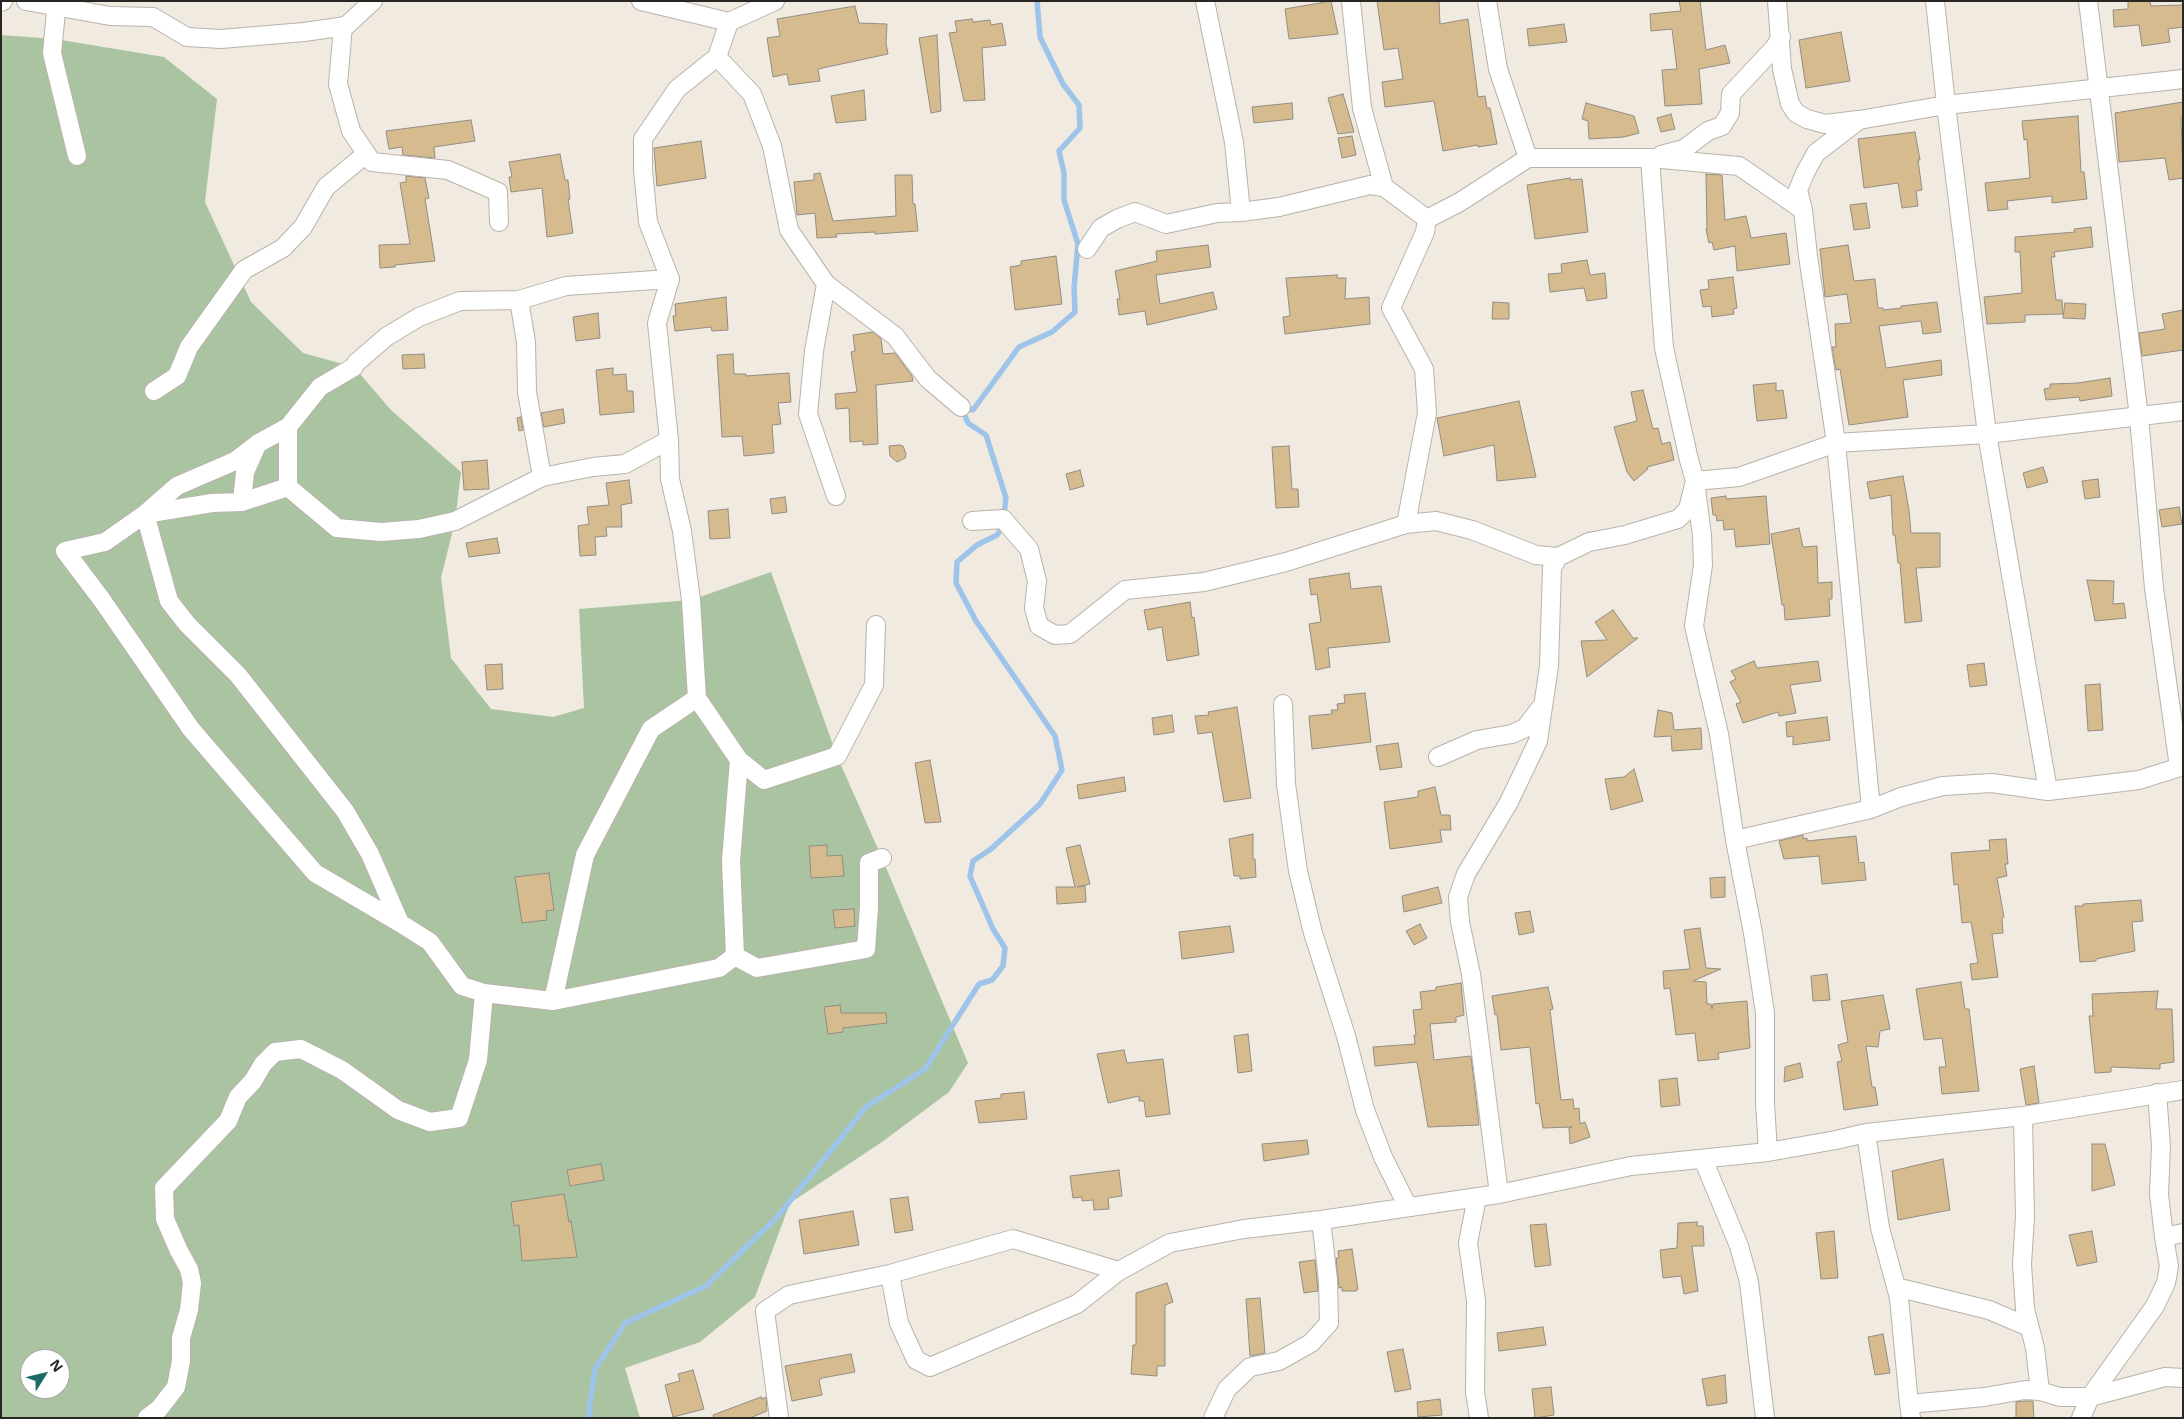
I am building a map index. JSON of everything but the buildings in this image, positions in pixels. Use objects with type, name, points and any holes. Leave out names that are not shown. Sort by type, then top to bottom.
[{"type":"street","points":[[26,1],[56,4],[110,16],[153,16],[187,37],[221,39],[304,32],[346,26],[371,2]]},
{"type":"street","points":[[649,2],[729,22],[775,1]]},
{"type":"street","points":[[1205,1],[1234,142],[1241,212]]},
{"type":"street","points":[[1351,1],[1362,108],[1384,187]]},
{"type":"street","points":[[1487,1],[1498,69],[1528,158]]},
{"type":"street","points":[[1777,1],[1782,69],[1790,104],[1796,113],[1807,119],[1825,124],[1946,105],[2183,78]]},
{"type":"street","points":[[1936,1],[1946,105],[1987,434],[2048,790]]},
{"type":"street","points":[[1735,840],[1871,809],[1901,797],[1944,786],[1992,783],[2048,790],[2139,780],[2181,766],[2154,588],[2139,417],[2088,1]]},
{"type":"street","points":[[56,4],[52,52],[77,156]]},
{"type":"street","points":[[729,22],[718,57],[676,89],[643,139],[648,222],[670,278],[657,322],[669,440],[670,478],[682,531],[691,600],[697,698],[739,760],[764,780],[837,756],[874,685],[876,625]]},
{"type":"street","points":[[343,26],[338,84],[351,131],[372,162],[448,170],[498,192],[499,222]]},
{"type":"street","points":[[1650,158],[1684,149],[1708,131],[1722,126],[1730,113],[1731,94],[1775,47],[1781,37]]},
{"type":"street","points":[[718,57],[752,94],[772,146],[789,230],[826,284],[895,336],[928,379],[961,408]]},
{"type":"street","points":[[1859,120],[1816,153],[1804,172],[1798,190],[1803,210],[1808,256],[1836,443],[1871,809]]},
{"type":"street","points":[[154,391],[177,376],[189,347],[244,270],[283,248],[303,227],[326,186],[366,154]]},
{"type":"street","points":[[1427,219],[1460,202],[1528,158],[1650,158],[1739,166],[1803,210]]},
{"type":"street","points":[[1650,158],[1664,348],[1695,481],[1703,565],[1694,626],[1719,734],[1765,1013],[1765,1103],[1768,1152]]},
{"type":"street","points":[[1087,249],[1101,228],[1135,212],[1166,224],[1217,213],[1241,212],[1279,206],[1370,185],[1384,187],[1427,219]]},
{"type":"street","points":[[1406,524],[1426,412],[1424,369],[1391,308],[1425,232],[1427,219]]},
{"type":"street","points":[[670,278],[566,286],[519,300],[460,301],[419,317],[386,337],[356,363],[354,367],[320,387],[288,427],[257,444],[235,461],[177,486],[145,514],[105,542],[65,551],[102,600],[192,729],[315,874],[430,942],[462,986],[484,993],[553,1001],[719,968],[735,956]]},
{"type":"street","points":[[826,284],[814,351],[808,414],[836,496]]},
{"type":"street","points":[[519,300],[526,342],[527,392],[542,477]]},
{"type":"street","points":[[1695,481],[1739,477],[1836,443],[1987,434],[2183,411]]},
{"type":"street","points":[[288,427],[288,487]]},
{"type":"street","points":[[288,487],[337,528],[381,532],[418,529],[455,521],[542,477],[593,467],[625,464],[669,440]]},
{"type":"street","points":[[242,502],[245,472],[257,444]]},
{"type":"street","points":[[972,521],[1003,519],[1029,549],[1037,581],[1034,608],[1039,626],[1055,635],[1070,634],[1125,590],[1204,582],[1286,562],[1406,524],[1436,521],[1472,530],[1536,554],[1558,557],[1590,542],[1625,535],[1678,519],[1688,509],[1695,481]]},
{"type":"street","points":[[145,514],[212,503],[242,502],[288,487]]},
{"type":"street","points":[[145,514],[169,601],[187,624],[238,676],[345,811],[370,854],[400,923]]},
{"type":"street","points":[[1499,1194],[1471,974],[1460,922],[1458,897],[1466,874],[1504,810],[1538,741],[1550,666],[1552,568],[1558,557]]},
{"type":"street","points":[[553,1001],[585,855],[651,729],[697,698]]},
{"type":"street","points":[[1283,704],[1286,784],[1298,871],[1311,924],[1346,1036],[1365,1110],[1383,1157],[1408,1207]]},
{"type":"street","points":[[1438,757],[1477,740],[1512,734],[1524,728],[1544,704]]},
{"type":"street","points":[[735,956],[731,861],[739,760]]},
{"type":"street","points":[[735,956],[757,968],[866,949],[870,863],[882,858]]},
{"type":"street","points":[[147,1418],[159,1409],[176,1387],[181,1361],[181,1338],[189,1310],[192,1283],[189,1269],[165,1219],[164,1188],[228,1122],[238,1097],[253,1081],[263,1064],[275,1052],[301,1049],[342,1070],[398,1110],[430,1122],[459,1118],[478,1060],[484,993]]},
{"type":"street","points":[[890,1274],[898,1322],[916,1360],[930,1366],[1077,1304],[1119,1271],[1170,1243],[1244,1229],[1321,1220],[1499,1194],[1631,1166],[1768,1152],[1836,1140],[1866,1132],[2023,1116],[2183,1090]]},
{"type":"street","points":[[2081,1418],[2090,1396],[2155,1306],[2166,1283],[2169,1266],[2159,1194],[2161,1146],[2157,1093]]},
{"type":"street","points":[[2023,1116],[2025,1217],[2022,1264],[2025,1309],[2035,1348],[2040,1391]]},
{"type":"street","points":[[1866,1132],[1880,1228],[1899,1298],[1910,1411],[2025,1390],[2040,1391],[2060,1397],[2090,1396],[2174,1377],[2183,1373]]},
{"type":"street","points":[[1703,1159],[1739,1246],[1750,1282],[1765,1418]]},
{"type":"street","points":[[1478,1197],[1468,1243],[1476,1302],[1474,1392],[1479,1418]]},
{"type":"street","points":[[1213,1418],[1227,1389],[1250,1367],[1280,1361],[1311,1343],[1330,1323],[1328,1280],[1321,1220]]},
{"type":"street","points":[[2164,1237],[2183,1233]]},
{"type":"street","points":[[779,1418],[765,1311],[789,1295],[890,1274],[1013,1239],[1119,1271]]},
{"type":"street","points":[[1896,1287],[1989,1310],[2029,1327]]},
{"type":"green space","points":[[1,35],[55,39],[164,57],[217,99],[205,202],[251,302],[303,353],[354,367],[391,410],[461,472],[455,521],[441,578],[451,658],[491,709],[553,717],[584,708],[579,609],[691,600],[771,572],[837,756],[968,1063],[949,1092],[882,1142],[790,1203],[755,1297],[700,1342],[625,1368],[640,1418],[1,1418]]},
{"type":"waterway","points":[[591,1418],[589,1410],[595,1369],[625,1323],[706,1286],[777,1217],[866,1107],[925,1069],[979,984],[992,980],[1003,966],[1005,948],[993,929],[970,876],[973,861],[991,849],[1040,804],[1062,770],[1055,736],[976,621],[956,583],[957,562],[977,545],[997,535],[1002,528],[1006,498],[986,435],[968,423],[961,407],[973,410],[1019,347],[1052,332],[1075,312],[1074,288],[1078,244],[1064,200],[1064,173],[1059,151],[1080,128],[1079,105],[1063,84],[1040,37],[1037,1]]}]
